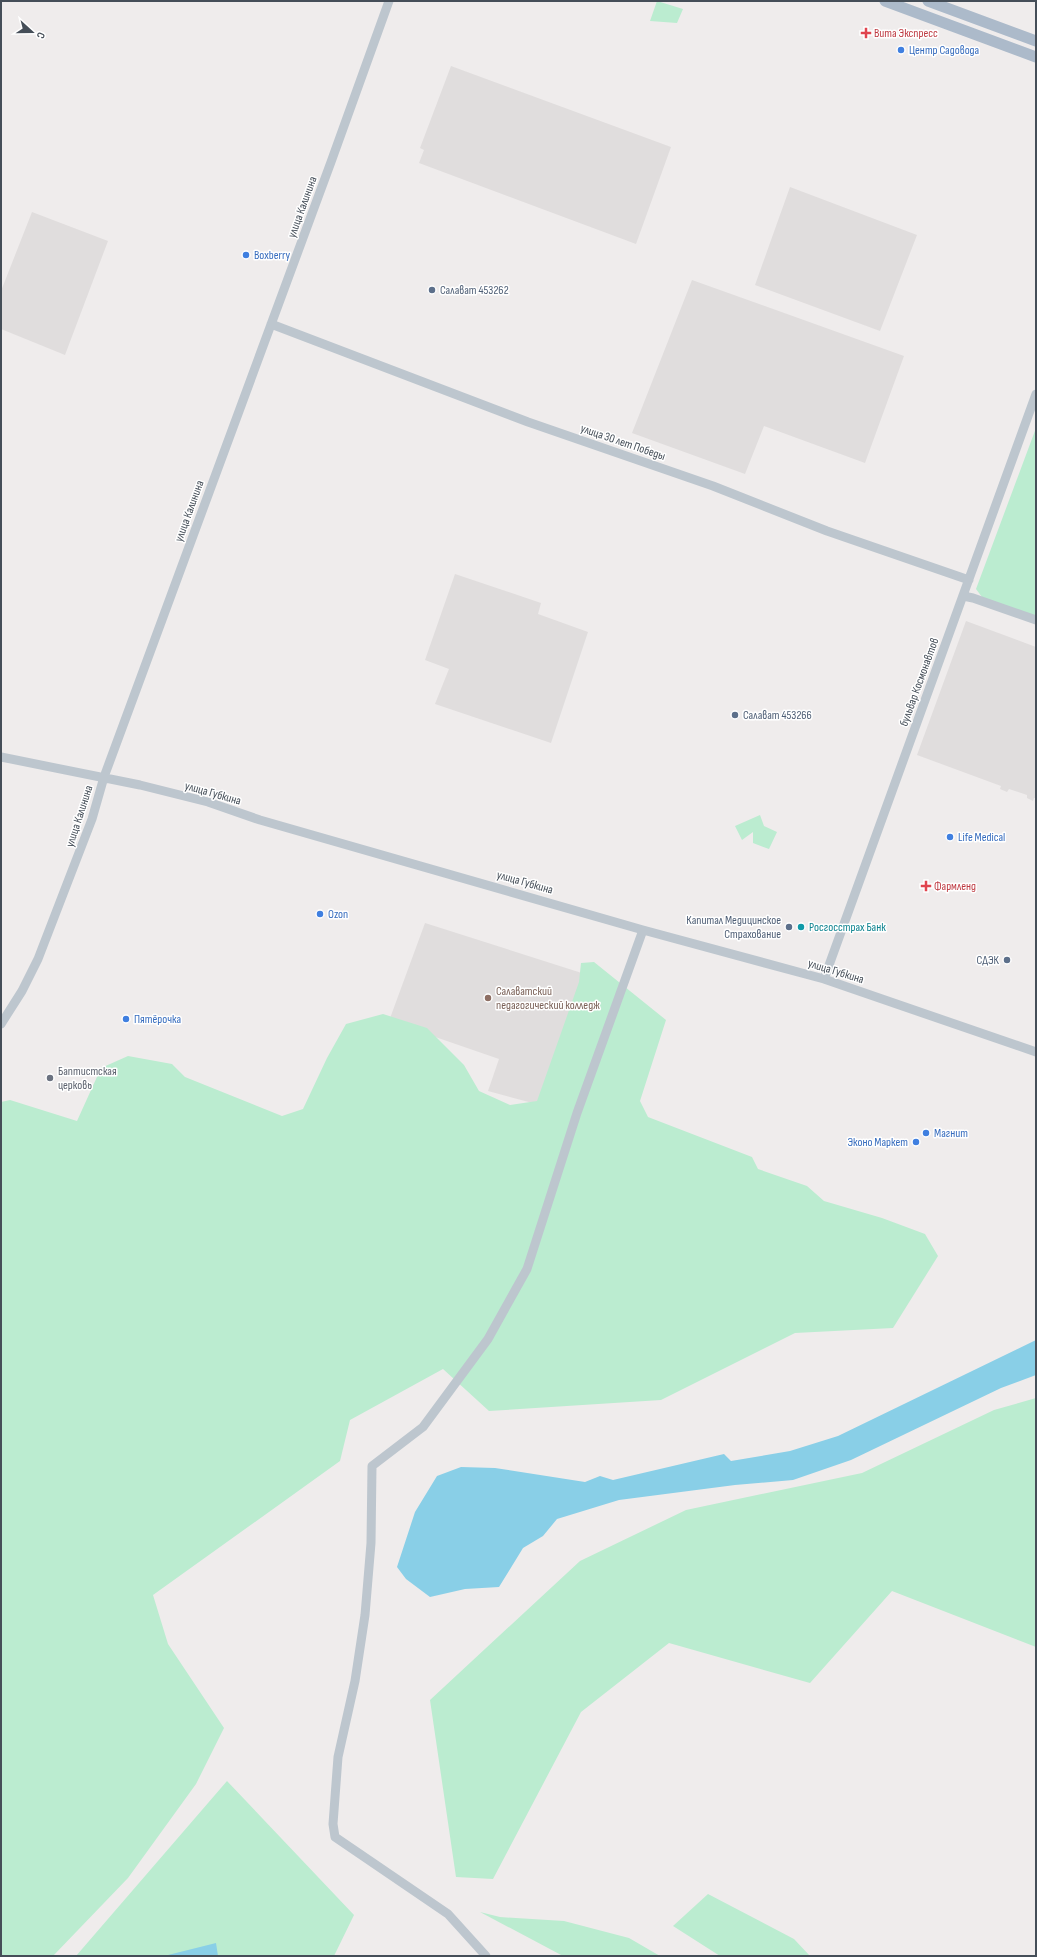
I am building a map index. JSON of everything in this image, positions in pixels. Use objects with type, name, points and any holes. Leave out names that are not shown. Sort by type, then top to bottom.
[{"type":"main road","points":[[885,1],[1036,57]]},
{"type":"main road","points":[[928,1],[1036,41]]},
{"type":"street","name":"улица Калинина","points":[[1,1024],[22,991],[38,959],[92,819],[104,777],[389,1]]},
{"type":"street","name":"улица 30 лет Победы","points":[[271,324],[528,422],[713,486],[827,531],[968,580]]},
{"type":"street","name":"бульвар Космонавтов","points":[[824,979],[1036,394]]},
{"type":"street","points":[[963,596],[973,598],[1036,620]]},
{"type":"street","name":"улица Губкина","points":[[1,757],[104,777],[208,802],[260,820],[643,930],[824,979],[1036,1052]]},
{"type":"street","points":[[486,1956],[448,1914],[335,1837],[333,1824],[338,1757],[355,1681],[365,1615],[371,1543],[372,1466],[423,1427],[488,1338],[527,1269],[587,1085],[643,930]]},
{"type":"shaded area","points":[[451,66],[671,147],[636,244],[419,163],[424,150],[420,148]]},
{"type":"shaded area","points":[[790,187],[917,235],[880,331],[755,285]]},
{"type":"shaded area","points":[[32,212],[108,241],[65,355],[1,329],[1,291]]},
{"type":"shaded area","points":[[692,280],[904,356],[865,463],[764,426],[745,474],[632,433]]},
{"type":"shaded area","points":[[455,574],[541,603],[538,614],[588,632],[551,743],[435,704],[449,669],[425,660]]},
{"type":"shaded area","points":[[966,621],[1036,647],[1036,798],[1034,798],[1033,801],[1027,798],[1027,795],[1009,789],[1007,792],[1000,789],[1001,786],[917,755]]},
{"type":"shaded area","name":"Салаватский педагогический колледж","points":[[425,923],[588,975],[540,1105],[488,1091],[499,1059],[389,1021]]},
{"type":"green space","points":[[657,1],[683,9],[677,23],[650,21]]},
{"type":"green space","points":[[1036,428],[1036,617],[985,601],[976,589]]},
{"type":"green space","points":[[760,815],[764,826],[777,832],[769,849],[753,843],[753,832],[742,840],[735,826]]},
{"type":"green space","points":[[594,962],[666,1020],[640,1101],[648,1117],[752,1157],[758,1169],[807,1186],[824,1201],[882,1218],[925,1234],[938,1256],[893,1328],[795,1333],[661,1400],[489,1411],[443,1369],[350,1420],[340,1461],[153,1595],[168,1644],[224,1728],[196,1784],[128,1878],[53,1956],[1,1956],[1,1102],[10,1100],[77,1121],[101,1068],[128,1056],[172,1064],[185,1077],[282,1116],[303,1109],[327,1058],[346,1024],[383,1014],[427,1028],[464,1065],[479,1091],[510,1105],[537,1101],[579,982],[581,963]]},
{"type":"green space","points":[[1036,1398],[1036,1647],[892,1591],[810,1683],[669,1643],[581,1712],[493,1879],[456,1877],[430,1700],[580,1561],[686,1510],[862,1473],[994,1410]]},
{"type":"green space","points":[[227,1781],[354,1915],[334,1956],[76,1956]]},
{"type":"green space","points":[[708,1894],[794,1939],[810,1956],[720,1956],[673,1926]]},
{"type":"green space","points":[[480,1912],[500,1917],[564,1921],[629,1938],[660,1956],[563,1956]]},
{"type":"water","points":[[1036,1340],[1036,1375],[1001,1388],[851,1460],[793,1480],[735,1485],[619,1500],[557,1519],[543,1536],[523,1548],[499,1587],[465,1589],[430,1597],[406,1579],[397,1567],[415,1512],[437,1476],[461,1467],[495,1468],[585,1482],[600,1476],[613,1480],[724,1454],[731,1461],[790,1451],[838,1436]]},
{"type":"water","points":[[216,1943],[218,1956],[168,1956],[168,1955]]},
{"type":"place","name":"Вита Экспресс","points":[[866,33]]},
{"type":"place","name":"Центр Садовода","points":[[901,50]]},
{"type":"place","name":"Boxberry","points":[[246,255]]},
{"type":"place","name":"Салават 453262","points":[[432,290]]},
{"type":"place","name":"Салават 453266","points":[[735,715]]},
{"type":"place","name":"Life Medical","points":[[950,837]]},
{"type":"place","name":"Фармленд","points":[[926,886]]},
{"type":"place","name":"Ozon","points":[[320,914]]},
{"type":"place","name":"Капитал Медицинское Страхование","points":[[789,927]]},
{"type":"place","name":"Росгосстрах Банк","points":[[801,927]]},
{"type":"place","name":"СДЭК","points":[[1007,960]]},
{"type":"place","name":"Салаватский педагогический колледж","points":[[488,998]]},
{"type":"place","name":"Пятёрочка","points":[[126,1019]]},
{"type":"place","name":"Баптистская церковь","points":[[50,1078]]},
{"type":"place","name":"Магнит","points":[[926,1133]]},
{"type":"place","name":"Эконо Маркет","points":[[916,1142]]}]
